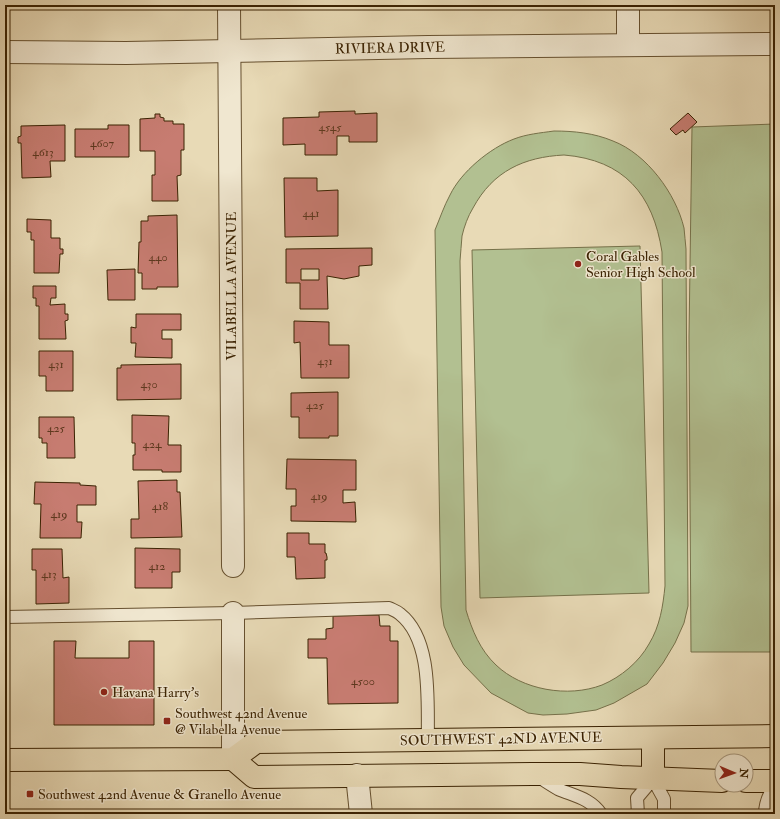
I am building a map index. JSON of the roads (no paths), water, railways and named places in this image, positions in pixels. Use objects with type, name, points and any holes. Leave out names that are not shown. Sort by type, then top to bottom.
[{"type":"main road","name":"SOUTHWEST 42ND AVENUE","points":[[233,759],[256,742],[775,736]]},
{"type":"main road","points":[[653,738],[654,779]]},
{"type":"main road","points":[[5,760],[233,759],[254,777],[580,774],[654,779],[714,781]]},
{"type":"main road","points":[[754,781],[775,781]]},
{"type":"street","name":"VILABELLA AVENUE","points":[[229,5],[233,566]]},
{"type":"street","points":[[628,5],[628,45]]},
{"type":"street","name":"RIVIERA DRIVE","points":[[5,52],[87,54],[428,47],[775,44]]},
{"type":"street","points":[[233,613],[233,759]]},
{"type":"street","points":[[357,775],[361,814]]},
{"type":"lane","points":[[5,617],[233,613],[389,608],[400,613],[410,625],[418,639],[424,659],[428,697],[428,740]]},
{"type":"lane","points":[[532,774],[559,789],[581,798],[597,808],[601,814]]},
{"type":"lane","points":[[638,814],[637,798],[654,779],[664,799],[664,814]]},
{"type":"lane","points":[[765,814],[765,805],[775,785]]},
{"type":"place","name":"Coral Gables Senior High School","points":[[578,264]]},
{"type":"place","name":"Havana Harry's","points":[[104,692]]},
{"type":"place","name":"Southwest 42nd Avenue @ Vilabella Avenue","points":[[167,721]]},
{"type":"place","name":"Southwest 42nd Avenue & Granello Avenue","points":[[30,794]]}]
